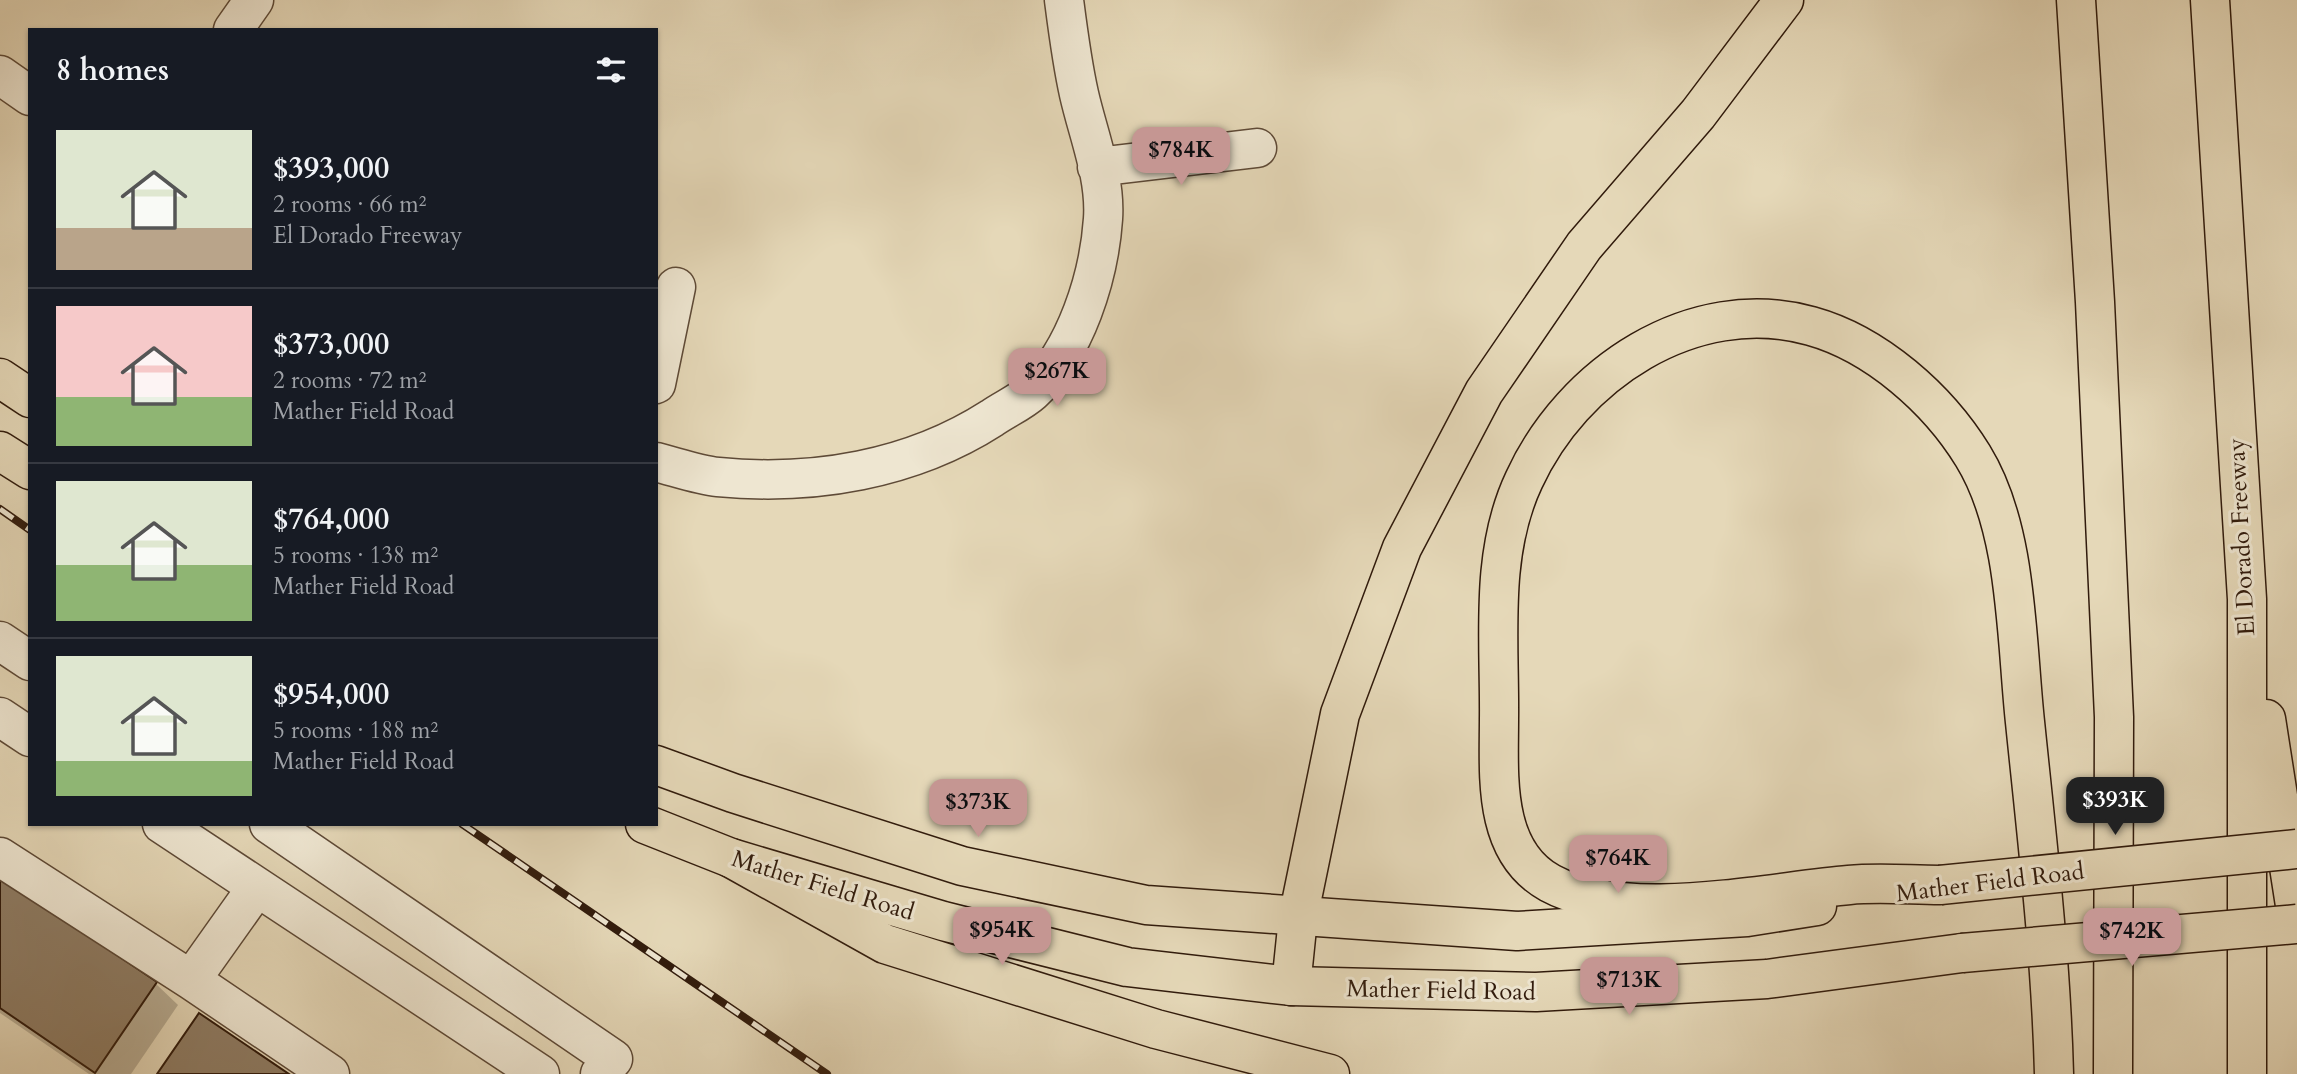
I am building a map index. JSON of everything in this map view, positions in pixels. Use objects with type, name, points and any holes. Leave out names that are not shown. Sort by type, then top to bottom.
[{"type":"main road","points":[[1291,986],[1298,918],[1340,714],[1402,548],[1484,392],[1584,246],[1698,114],[1784,0]]},
{"type":"main road","points":[[2076,0],[2095,302],[2114,717],[2113,1074]]},
{"type":"main road","name":"El Dorado Freeway","points":[[2210,0],[2247,599],[2247,1074]]},
{"type":"main road","points":[[1940,885],[1855,884],[1716,899],[1634,903],[1582,895],[1549,883],[1523,863],[1517,852],[1507,832],[1499,779],[1499,589],[1502,551],[1511,514],[1524,479],[1553,430],[1590,387],[1620,363],[1652,344],[1706,324],[1763,319],[1812,326],[1857,346],[1901,375],[1928,398],[1975,458],[1995,502],[2008,556],[2053,1027],[2053,1074]]},
{"type":"main road","points":[[0,379],[28,397]]},
{"type":"main road","points":[[0,434],[28,439]]},
{"type":"main road","points":[[0,451],[28,469]]},
{"type":"main road","points":[[2247,599],[2297,918]]},
{"type":"main road","name":"Mather Field Road","points":[[658,766],[733,793],[962,866],[1146,905],[1298,918],[1517,930],[1747,917],[1940,885],[2297,849]]},
{"type":"main road","name":"Mather Field Road","points":[[650,826],[732,858],[943,921],[1127,967],[1291,986],[1536,992],[1767,979],[1962,953],[2297,924]]},
{"type":"main road","points":[[732,858],[885,944],[1157,1029],[1330,1074]]},
{"type":"street","points":[[234,28],[254,0]]},
{"type":"street","points":[[658,462],[716,477],[805,480],[868,470],[964,436],[1032,393],[1053,366],[1073,332],[1088,294],[1098,256],[1103,216],[1097,167],[1079,93],[1064,0]]},
{"type":"street","points":[[0,75],[28,95]]},
{"type":"street","points":[[1097,167],[1257,148]]},
{"type":"street","points":[[658,374],[676,287]]},
{"type":"street","points":[[0,641],[28,661]]},
{"type":"street","points":[[0,717],[28,736]]},
{"type":"street","points":[[165,826],[540,1074]]},
{"type":"street","points":[[272,826],[613,1059],[600,1074]]},
{"type":"street","points":[[0,857],[191,980],[330,1074]]},
{"type":"street","points":[[191,980],[257,887]]},
{"type":"building","points":[[0,876],[157,982],[95,1073],[0,1008]]},
{"type":"building","points":[[199,1013],[289,1074],[157,1074]]},
{"type":"railway","points":[[0,509],[28,529]]},
{"type":"railway","points":[[465,826],[827,1074]]}]
